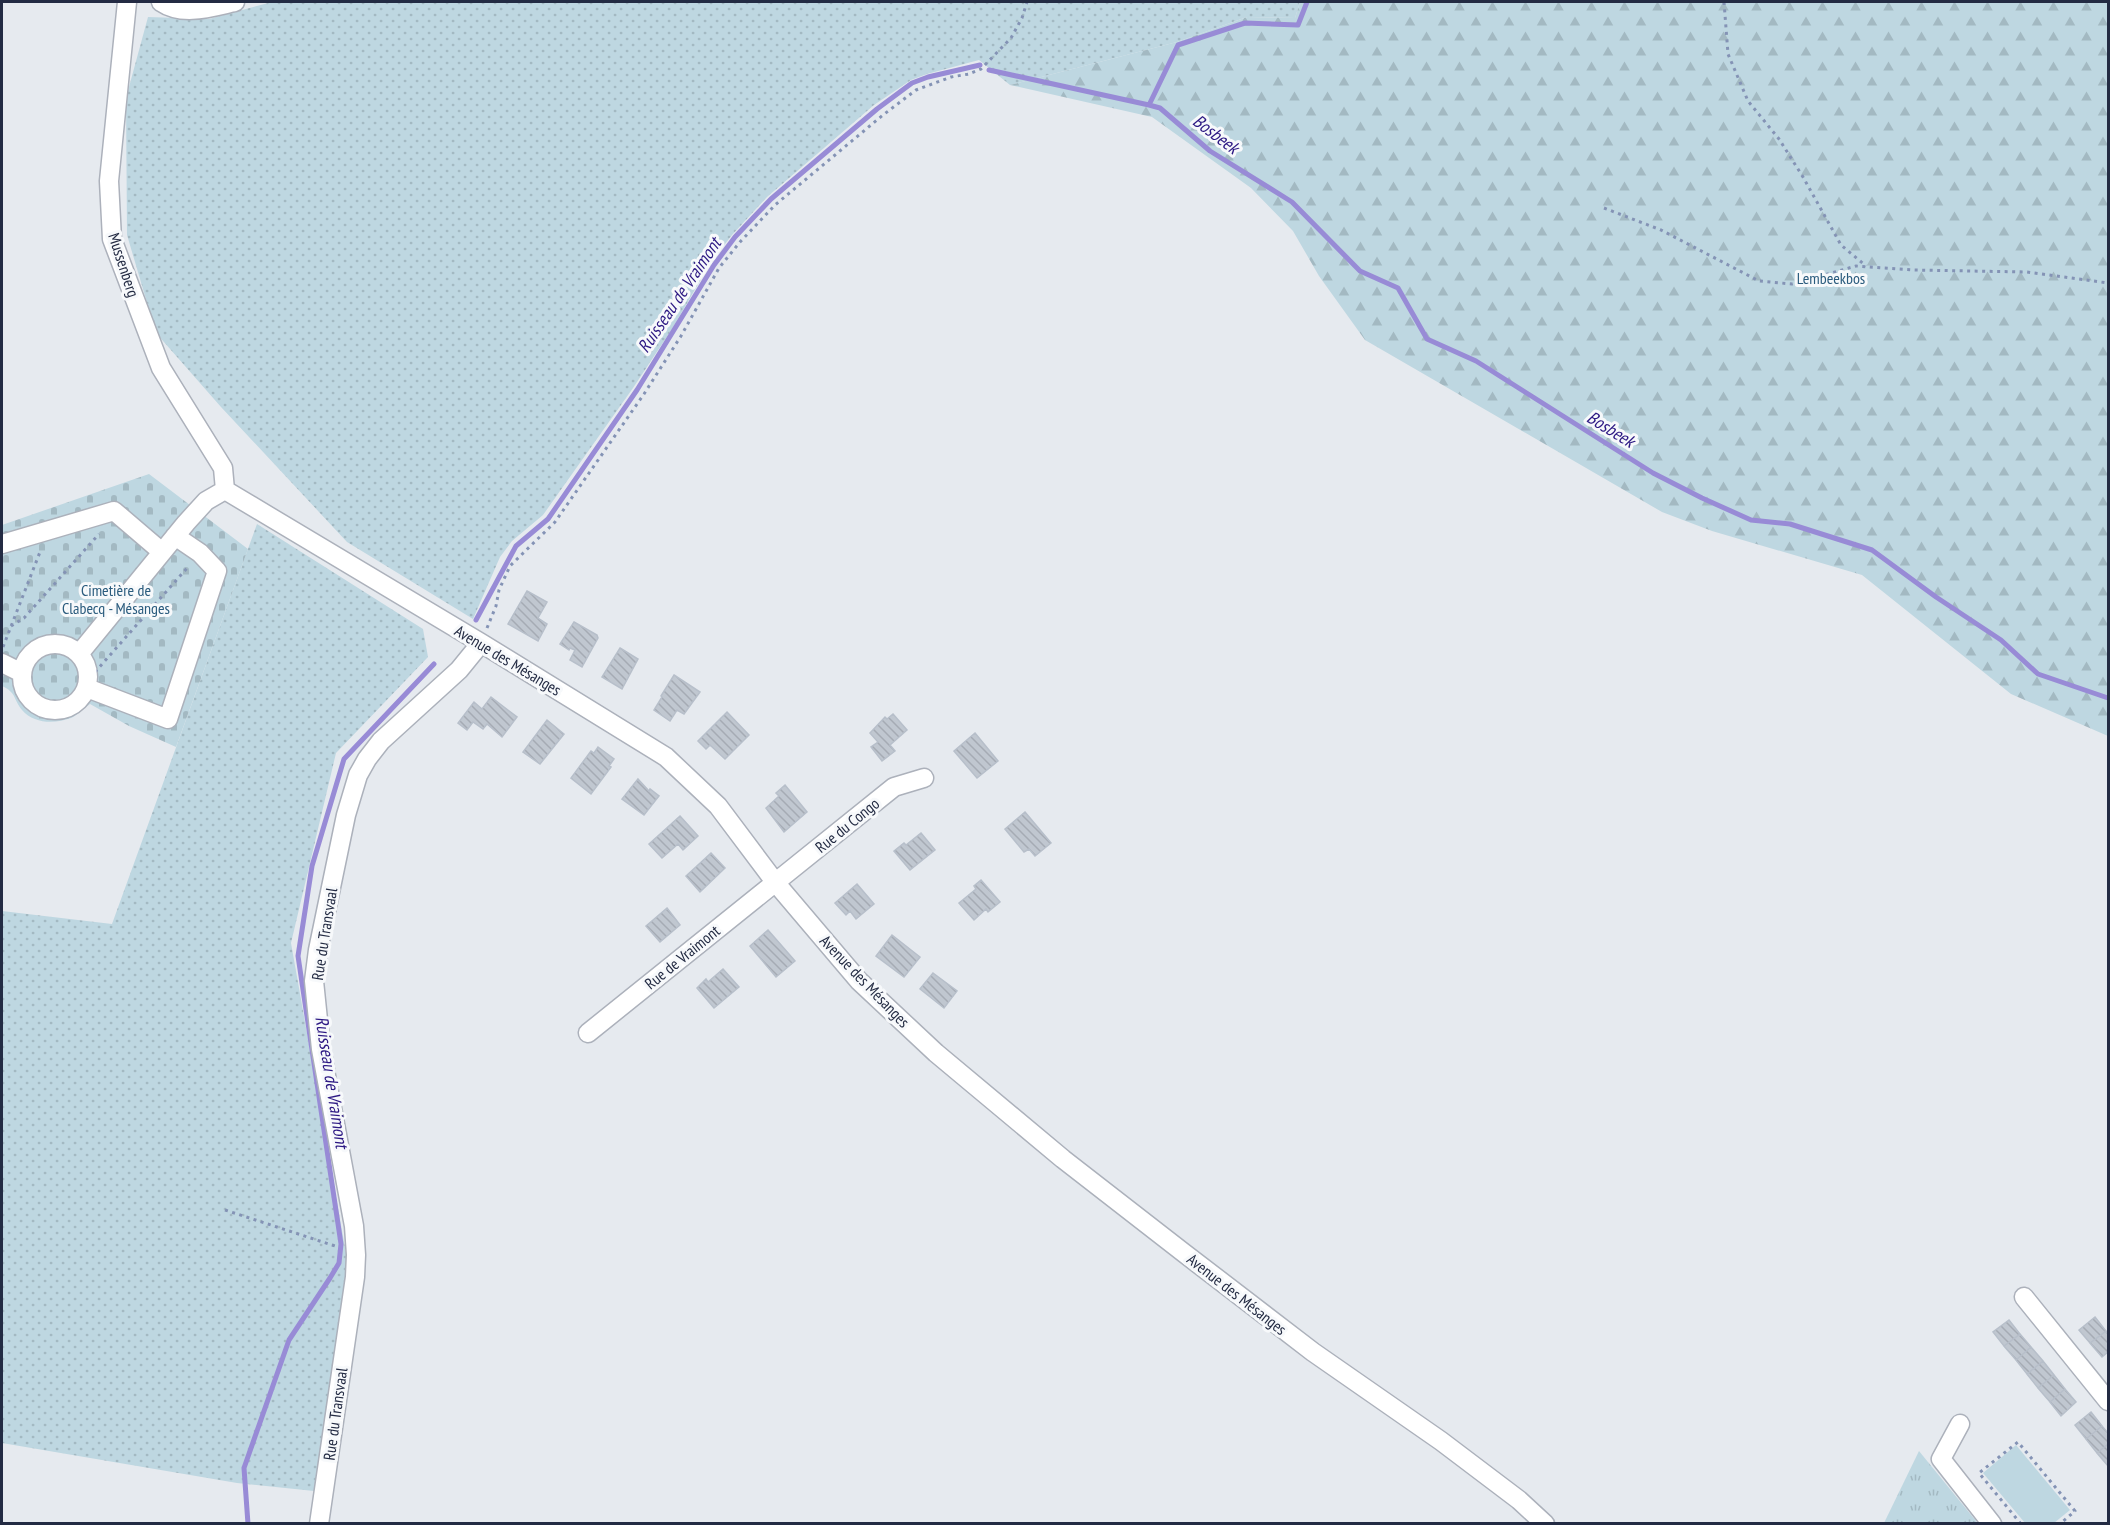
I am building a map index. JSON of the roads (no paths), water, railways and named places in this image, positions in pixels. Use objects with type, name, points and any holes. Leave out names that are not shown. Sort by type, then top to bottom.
[{"type":"street","name":"Mussenberg","points":[[128,2],[109,181],[112,239],[161,368],[223,468],[225,490]]},
{"type":"street","points":[[161,2],[182,9],[200,10],[235,2]]},
{"type":"street","points":[[79,654],[206,501],[225,490]]},
{"type":"street","name":"Avenue des Mésanges","points":[[225,490],[666,757],[718,806],[775,882],[859,981],[936,1053],[1063,1159],[1313,1352],[1441,1441],[1519,1500],[1545,1524]]},
{"type":"street","points":[[2,544],[114,511],[162,552]]},
{"type":"street","points":[[88,682],[168,719],[217,571],[200,553],[176,536]]},
{"type":"street","name":"Rue du Transvaal","points":[[319,1524],[355,1277],[356,1255],[354,1226],[321,1049],[314,981],[318,950],[345,815],[358,775],[381,741],[459,670],[481,643]]},
{"type":"street","points":[[60,644],[70,647],[79,654],[87,667],[88,682],[78,701],[69,707],[55,710],[47,709],[30,699],[24,689],[22,674],[27,658],[35,650],[45,645],[60,644]]},
{"type":"street","points":[[2,663],[22,674]]},
{"type":"street","name":"Rue du Congo","points":[[775,882],[894,787],[924,778]]},
{"type":"street","name":"Rue de Vraimont","points":[[588,1033],[775,882]]},
{"type":"street","points":[[2024,1297],[2109,1401]]},
{"type":"street","points":[[1960,1424],[1941,1459],[1992,1524]]},
{"type":"waterway","name":"Ruisseau de Vraimont","points":[[989,70],[1149,105],[1178,45],[1245,23],[1298,25],[1307,2]]},
{"type":"waterway","name":"Ruisseau de Vraimont","points":[[476,620],[516,546],[548,519],[637,390],[714,265],[735,237],[771,199],[877,109],[912,83],[980,65]]},
{"type":"waterway","name":"Bosbeek","points":[[1149,105],[1160,108],[1210,151],[1292,202],[1360,271],[1398,288],[1427,339],[1476,361],[1653,473],[1702,498],[1751,520],[1790,524],[1872,550],[1936,597],[2001,640],[2038,674],[2108,698]]},
{"type":"waterway","name":"Ruisseau de Vraimont","points":[[248,1524],[244,1468],[289,1340],[339,1263],[341,1244],[298,956],[312,866],[344,759],[434,664]]},
{"type":"park label","name":"Lembeekbos","points":[[1831,278]]},
{"type":"park label","name":"Cimetière de Clabecq - Mésanges","points":[[116,599]]}]
